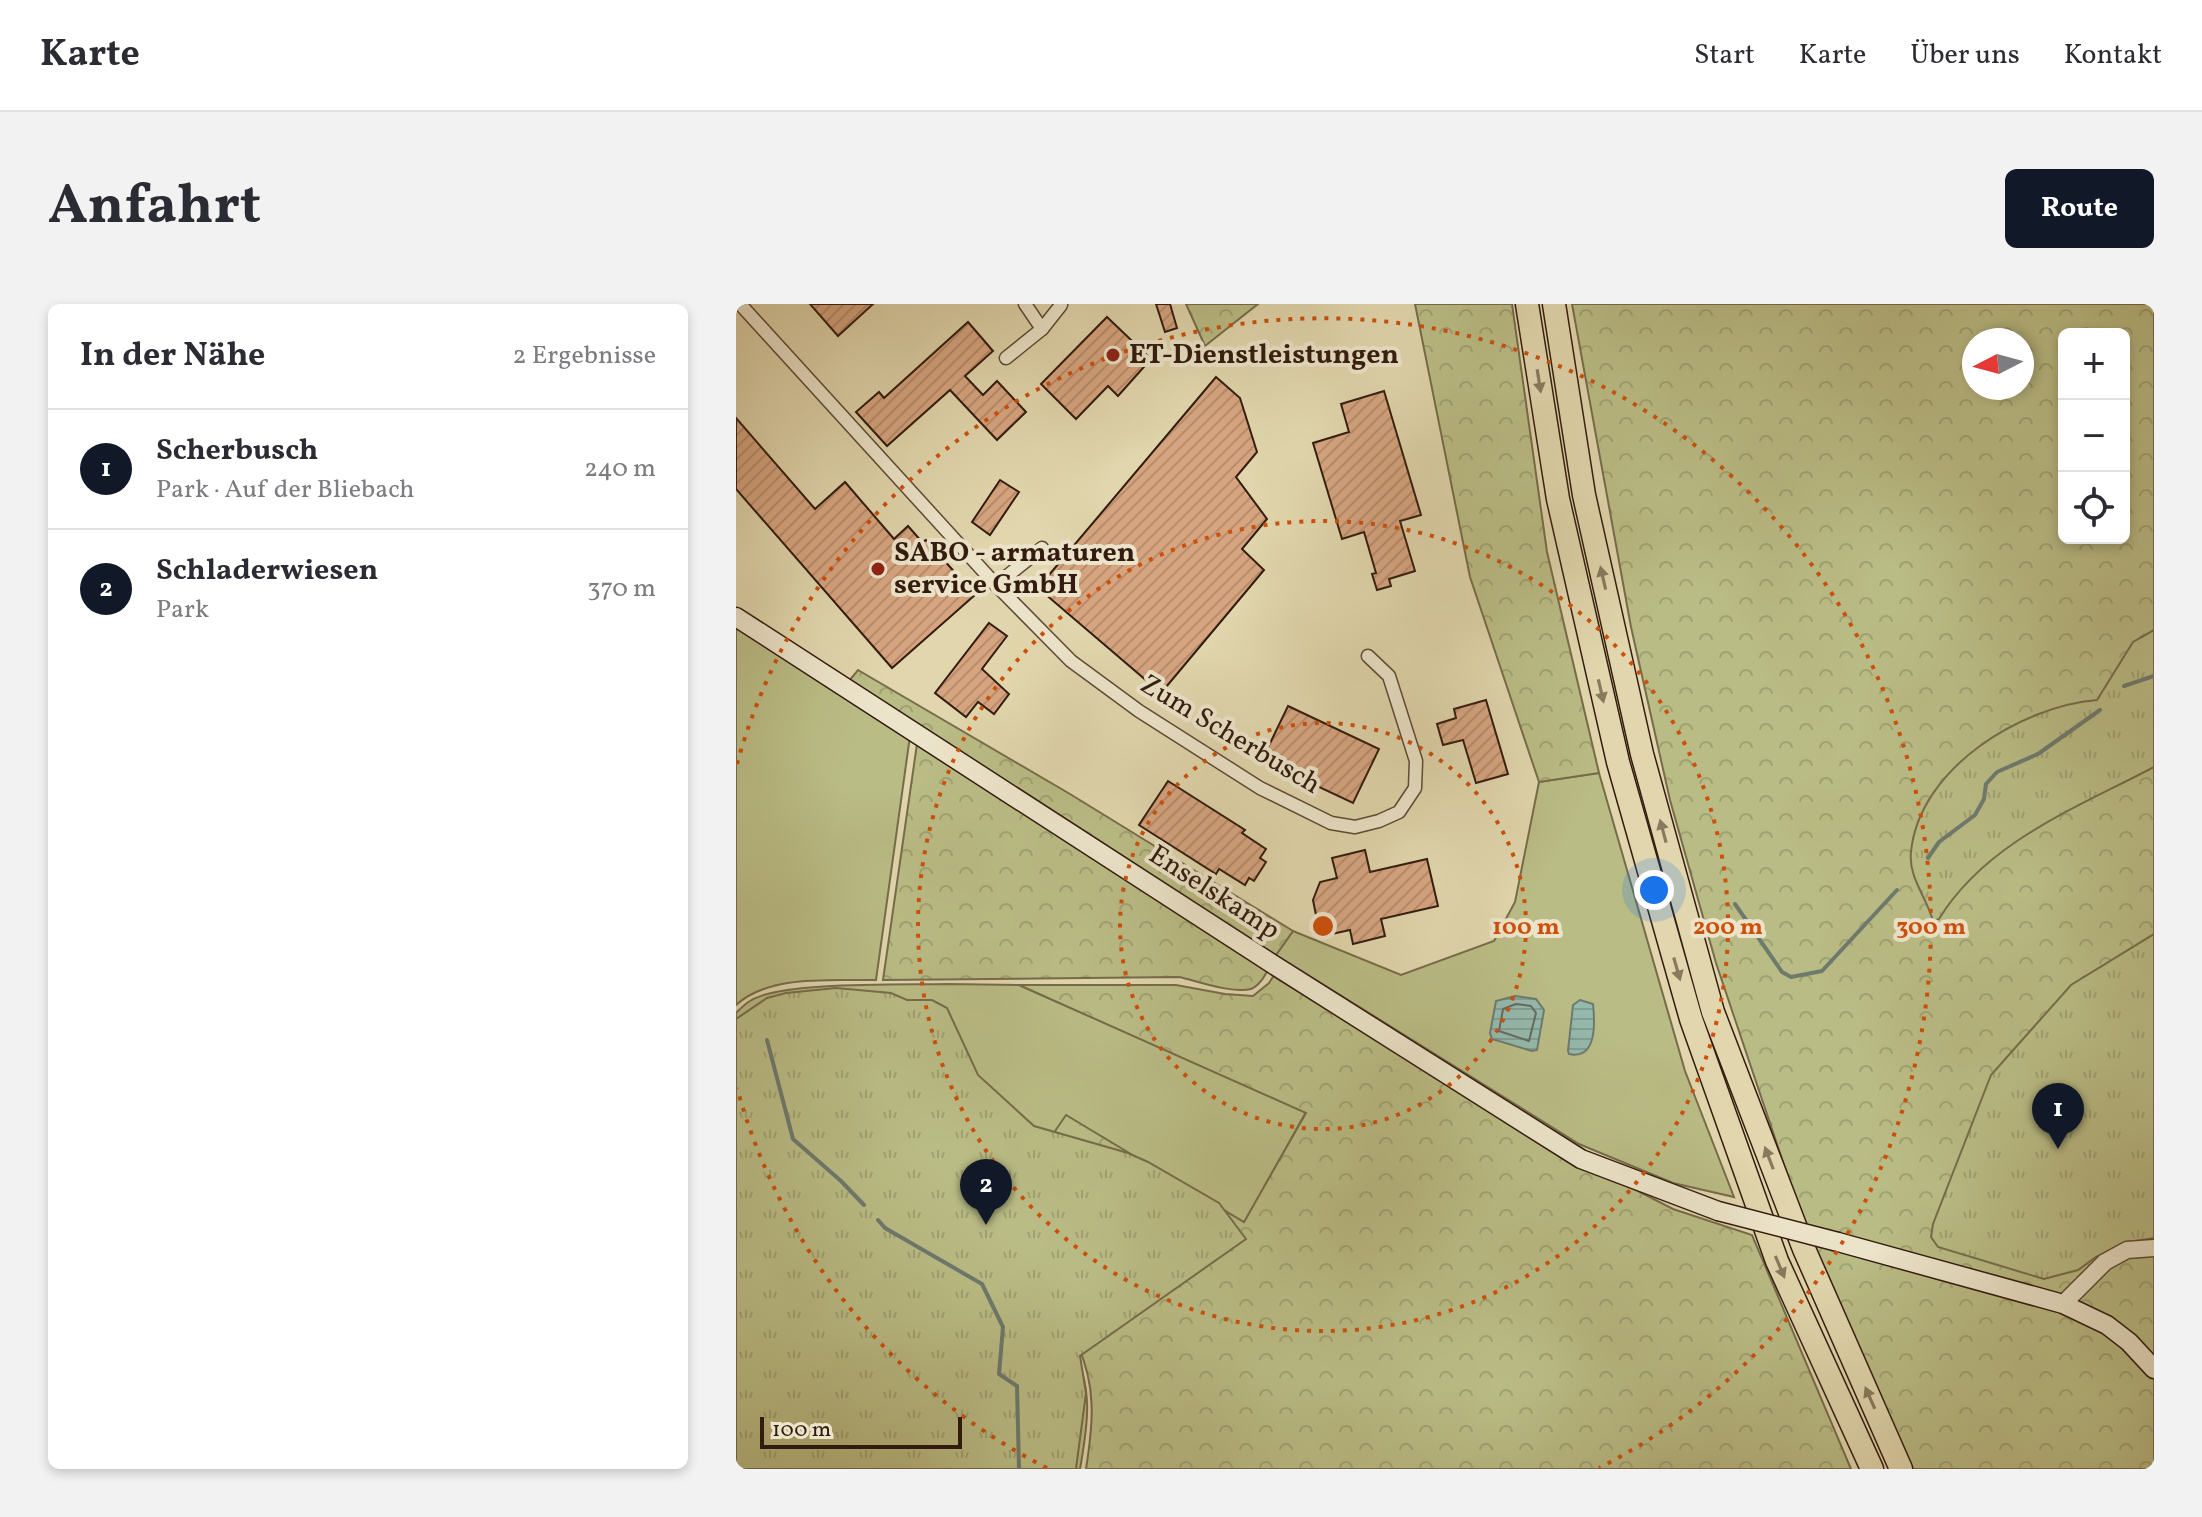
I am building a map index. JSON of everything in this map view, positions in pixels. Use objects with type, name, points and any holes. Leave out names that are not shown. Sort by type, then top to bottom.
[{"type":"highway","points":[[1527,304],[1558,499],[1614,746],[1691,1019],[1777,1261],[1872,1469]]},
{"type":"highway","points":[[1554,304],[1584,495],[1642,754],[1713,1012],[1804,1249],[1901,1469]]},
{"type":"main road","name":"Enselskamp","points":[[736,617],[1581,1159],[1718,1211],[2063,1304],[2107,1325],[2129,1342],[2154,1369]]},
{"type":"street","name":"Zum Scherbusch","points":[[740,304],[996,585],[1071,661],[1139,711],[1260,788],[1331,823],[1355,827],[1399,812],[1415,788],[1416,761],[1389,676],[1368,656]]},
{"type":"street","points":[[1025,304],[1042,329]]},
{"type":"street","points":[[1006,358],[1042,329],[1061,305]]},
{"type":"street","points":[[996,585],[1042,548]]},
{"type":"street","points":[[2063,1304],[2105,1262],[2127,1250],[2154,1248]]},
{"type":"green space","points":[[1186,304],[1258,304],[1205,346]]},
{"type":"green space","points":[[1415,304],[1512,304],[1547,552],[1599,773],[1539,782],[1470,577]]},
{"type":"green space","points":[[1572,304],[2154,304],[2154,1469],[1911,1469],[1811,1245],[1716,963],[1670,800],[1631,627]]},
{"type":"green space","points":[[736,624],[910,736],[876,980],[784,984],[750,995],[736,1005]]},
{"type":"green space","points":[[2154,630],[2154,767],[2065,812],[2008,848],[1982,868],[1939,919],[1933,921],[1912,870],[1911,852],[1918,822],[1933,794],[1954,769],[1979,747],[2007,729],[2037,714],[2097,700],[2133,642]]},
{"type":"green space","points":[[858,670],[1070,794],[1293,931],[1276,955],[849,681]]},
{"type":"green space","points":[[917,744],[1268,970],[1259,984],[1243,990],[1179,977],[883,980]]},
{"type":"green space","points":[[1599,773],[1685,1071],[1734,1197],[1673,1183],[1579,1144],[1276,955],[1293,931],[1401,975],[1494,941],[1515,902],[1539,782]]},
{"type":"green space","points":[[2154,934],[2154,1238],[2136,1241],[2096,1257],[2078,1270],[2044,1279],[1938,1247],[1931,1237],[1933,1224],[1991,1075],[2071,985]]},
{"type":"green space","points":[[1276,972],[1581,1162],[1673,1209],[1752,1235],[1851,1469],[1086,1469],[1092,1421],[1088,1375],[1025,1175],[1066,1115],[1244,1222],[1306,1113],[1019,985],[1176,985],[1253,996],[1269,983]]},
{"type":"green space","points":[[844,985],[1019,985],[1306,1112],[1244,1223],[1067,1116],[1071,1345],[1083,1376],[1087,1406],[1080,1469],[736,1469],[736,1013],[750,1001],[788,990]]},
{"type":"green space","points":[[836,988],[891,993],[907,1000],[932,1000],[947,1008],[978,1075],[1034,1126],[1128,1153],[1148,1162],[1219,1203],[1246,1239],[1080,1356],[1086,1393],[1076,1469],[736,1469],[736,1019],[767,998]]},
{"type":"water","points":[[1515,996],[1536,999],[1544,1010],[1537,1050],[1492,1039],[1490,1033],[1496,1001]]},
{"type":"water","points":[[1580,1000],[1593,1004],[1592,1038],[1585,1051],[1569,1054],[1573,1005]]},
{"type":"building","points":[[810,304],[873,304],[838,336]]},
{"type":"building","points":[[1156,304],[1170,304],[1177,328],[1165,332]]},
{"type":"building","points":[[1107,317],[1151,359],[1118,396],[1108,386],[1076,419],[1041,384]]},
{"type":"building","points":[[968,322],[993,351],[965,376],[983,395],[997,381],[1026,412],[997,440],[950,390],[887,446],[856,412],[879,392],[884,398]]},
{"type":"building","points":[[1216,377],[1240,398],[1257,452],[1236,477],[1267,519],[1242,549],[1264,570],[1161,693],[1038,588]]},
{"type":"building","points":[[1384,391],[1421,515],[1400,521],[1415,571],[1389,579],[1391,586],[1377,590],[1372,574],[1376,573],[1364,532],[1342,539],[1313,443],[1349,432],[1341,404]]},
{"type":"building","name":"SABO - armaturen service GmbH","points":[[736,418],[815,509],[845,482],[894,539],[908,526],[922,542],[926,540],[975,595],[892,668],[736,489]]},
{"type":"building","points":[[1000,480],[1019,492],[990,535],[972,522]]},
{"type":"building","points":[[989,623],[1007,636],[982,669],[1009,694],[994,714],[978,702],[966,717],[935,693]]},
{"type":"building","points":[[1486,700],[1508,774],[1476,783],[1463,740],[1443,745],[1437,724],[1456,718],[1454,709]]},
{"type":"building","points":[[1288,706],[1379,749],[1353,803],[1262,760]]},
{"type":"building","points":[[1168,781],[1245,830],[1242,833],[1266,849],[1260,858],[1266,862],[1254,881],[1249,878],[1245,885],[1219,869],[1216,874],[1139,825]]},
{"type":"building","points":[[1365,850],[1370,872],[1427,859],[1438,906],[1381,919],[1385,936],[1353,944],[1350,930],[1332,934],[1317,920],[1313,900],[1320,882],[1337,878],[1332,858]]},
{"type":"waterway","points":[[2124,686],[2154,676]]},
{"type":"waterway","points":[[1928,858],[1939,842],[1975,815],[1984,799],[1986,784],[1997,772],[2038,754],[2100,710]]},
{"type":"waterway","points":[[1735,904],[1782,972],[1791,977],[1822,971],[1897,890]]},
{"type":"waterway","points":[[767,1040],[793,1139],[864,1205]]},
{"type":"waterway","points":[[878,1220],[885,1228],[982,1284],[1003,1327],[999,1374],[1017,1386],[1019,1469]]},
{"type":"place","name":"ET-Dienstleistungen","points":[[1113,355]]},
{"type":"place","name":"SABO - armaturen service GmbH","points":[[878,569]]},
{"type":"place","name":"Scherbusch","points":[[2058,1149]]},
{"type":"place","name":"Schladerwiesen","points":[[986,1225]]}]
